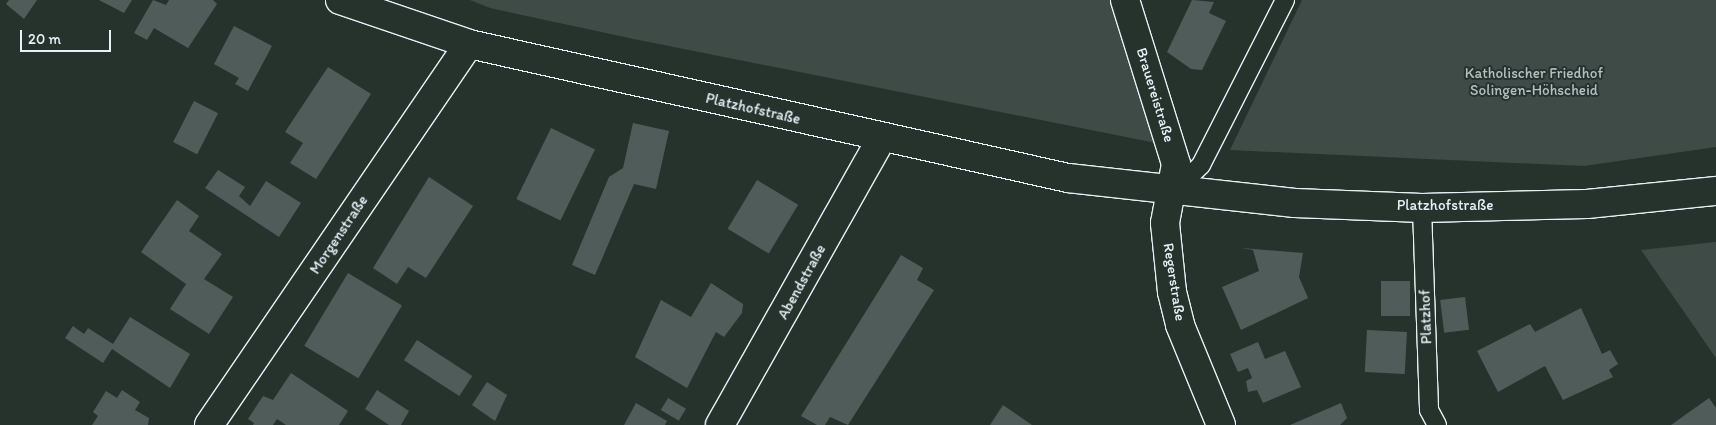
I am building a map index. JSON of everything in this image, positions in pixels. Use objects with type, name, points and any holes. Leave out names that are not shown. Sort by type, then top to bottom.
[{"type":"main road","name":"Platzhofstraße","points":[[340,0],[469,44],[882,138],[1068,178],[1173,192],[1295,204],[1422,208],[1587,204],[1716,191]]},
{"type":"main road","name":"Brauereistraße","points":[[1125,0],[1176,164],[1173,192]]},
{"type":"main road","name":"Morgenstraße","points":[[209,425],[469,44]]},
{"type":"main road","name":"Abendstraße","points":[[720,425],[882,138]]},
{"type":"main road","name":"Regerstraße","points":[[1173,192],[1165,223],[1172,292],[1180,325],[1221,425]]},
{"type":"lane","points":[[1173,192],[1201,165],[1285,0]]},
{"type":"lane","name":"Platzhof","points":[[1422,208],[1429,410],[1437,425]]},
{"type":"green space","points":[[470,0],[1111,0],[1156,129],[1156,143],[634,39],[490,8]]},
{"type":"green space","name":"Katholischer Friedhof Solingen-Höhscheid","points":[[1302,0],[1716,0],[1716,147],[1584,166],[1230,150]]},
{"type":"green space","points":[[1716,242],[1716,358],[1641,250]]},
{"type":"building","points":[[9,0],[37,0],[24,19],[6,4]]},
{"type":"building","points":[[99,0],[132,0],[124,13]]},
{"type":"building","points":[[153,0],[166,5],[169,0],[213,0],[217,4],[188,48],[154,28],[147,40],[134,33]]},
{"type":"building","points":[[1192,0],[1214,2],[1209,13],[1226,21],[1202,70],[1191,69],[1167,52]]},
{"type":"building","points":[[234,26],[272,46],[248,91],[235,84],[239,78],[214,64]]},
{"type":"building","points":[[328,67],[371,94],[316,179],[290,163],[303,143],[285,132]]},
{"type":"building","points":[[194,101],[218,113],[197,154],[173,142]]},
{"type":"building","points":[[633,123],[669,131],[656,189],[634,184],[595,275],[572,265],[609,177],[623,168]]},
{"type":"building","points":[[551,128],[595,149],[560,220],[516,199]]},
{"type":"building","points":[[218,170],[245,187],[239,196],[250,206],[266,181],[301,203],[279,237],[205,188]]},
{"type":"building","points":[[429,177],[473,206],[426,278],[408,267],[397,284],[373,268]]},
{"type":"building","points":[[757,180],[798,205],[769,254],[728,229]]},
{"type":"building","points":[[177,200],[199,216],[189,231],[222,254],[204,279],[233,297],[209,334],[170,309],[186,284],[141,252]]},
{"type":"building","points":[[1241,248],[1303,253],[1299,277],[1308,298],[1241,330],[1222,287],[1259,271],[1253,250]]},
{"type":"building","points":[[901,255],[923,268],[917,280],[934,290],[848,425],[830,417],[825,425],[817,425],[801,416]]},
{"type":"building","points":[[348,273],[402,305],[358,378],[304,346]]},
{"type":"building","points":[[1381,281],[1410,281],[1410,316],[1381,316]]},
{"type":"building","points":[[711,283],[743,304],[742,313],[724,337],[716,332],[687,388],[635,357],[661,300],[691,317]]},
{"type":"building","points":[[1465,297],[1469,330],[1444,333],[1440,300]]},
{"type":"building","points":[[1581,308],[1602,354],[1610,350],[1618,364],[1609,370],[1613,377],[1563,400],[1545,366],[1498,392],[1477,351],[1530,324],[1535,332]]},
{"type":"building","points":[[130,317],[190,354],[170,388],[112,349],[103,363],[65,338],[73,326],[84,334],[88,328],[113,344]]},
{"type":"building","points":[[1367,330],[1407,332],[1405,374],[1365,372]]},
{"type":"building","points":[[417,340],[472,376],[459,396],[404,360]]},
{"type":"building","points":[[1258,342],[1265,359],[1285,351],[1301,387],[1263,403],[1257,390],[1248,392],[1246,381],[1252,378],[1248,368],[1238,372],[1230,354]]},
{"type":"building","points":[[291,373],[348,411],[339,425],[286,425],[277,419],[273,425],[253,425],[254,423],[248,419],[263,396],[273,400]]},
{"type":"building","points":[[487,382],[507,395],[495,421],[472,405]]},
{"type":"building","points":[[122,390],[140,402],[135,410],[149,418],[148,425],[92,425],[98,416],[93,412],[106,391],[117,398]]},
{"type":"building","points":[[377,390],[409,411],[401,425],[389,425],[365,409]]},
{"type":"building","points":[[668,398],[686,409],[679,421],[661,410]]},
{"type":"building","points":[[1709,398],[1716,408],[1716,425],[1671,425]]},
{"type":"building","points":[[636,403],[667,421],[665,425],[624,425]]},
{"type":"building","points":[[1341,403],[1347,418],[1340,425],[1290,425]]},
{"type":"building","points":[[1003,405],[1032,425],[990,425]]}]
